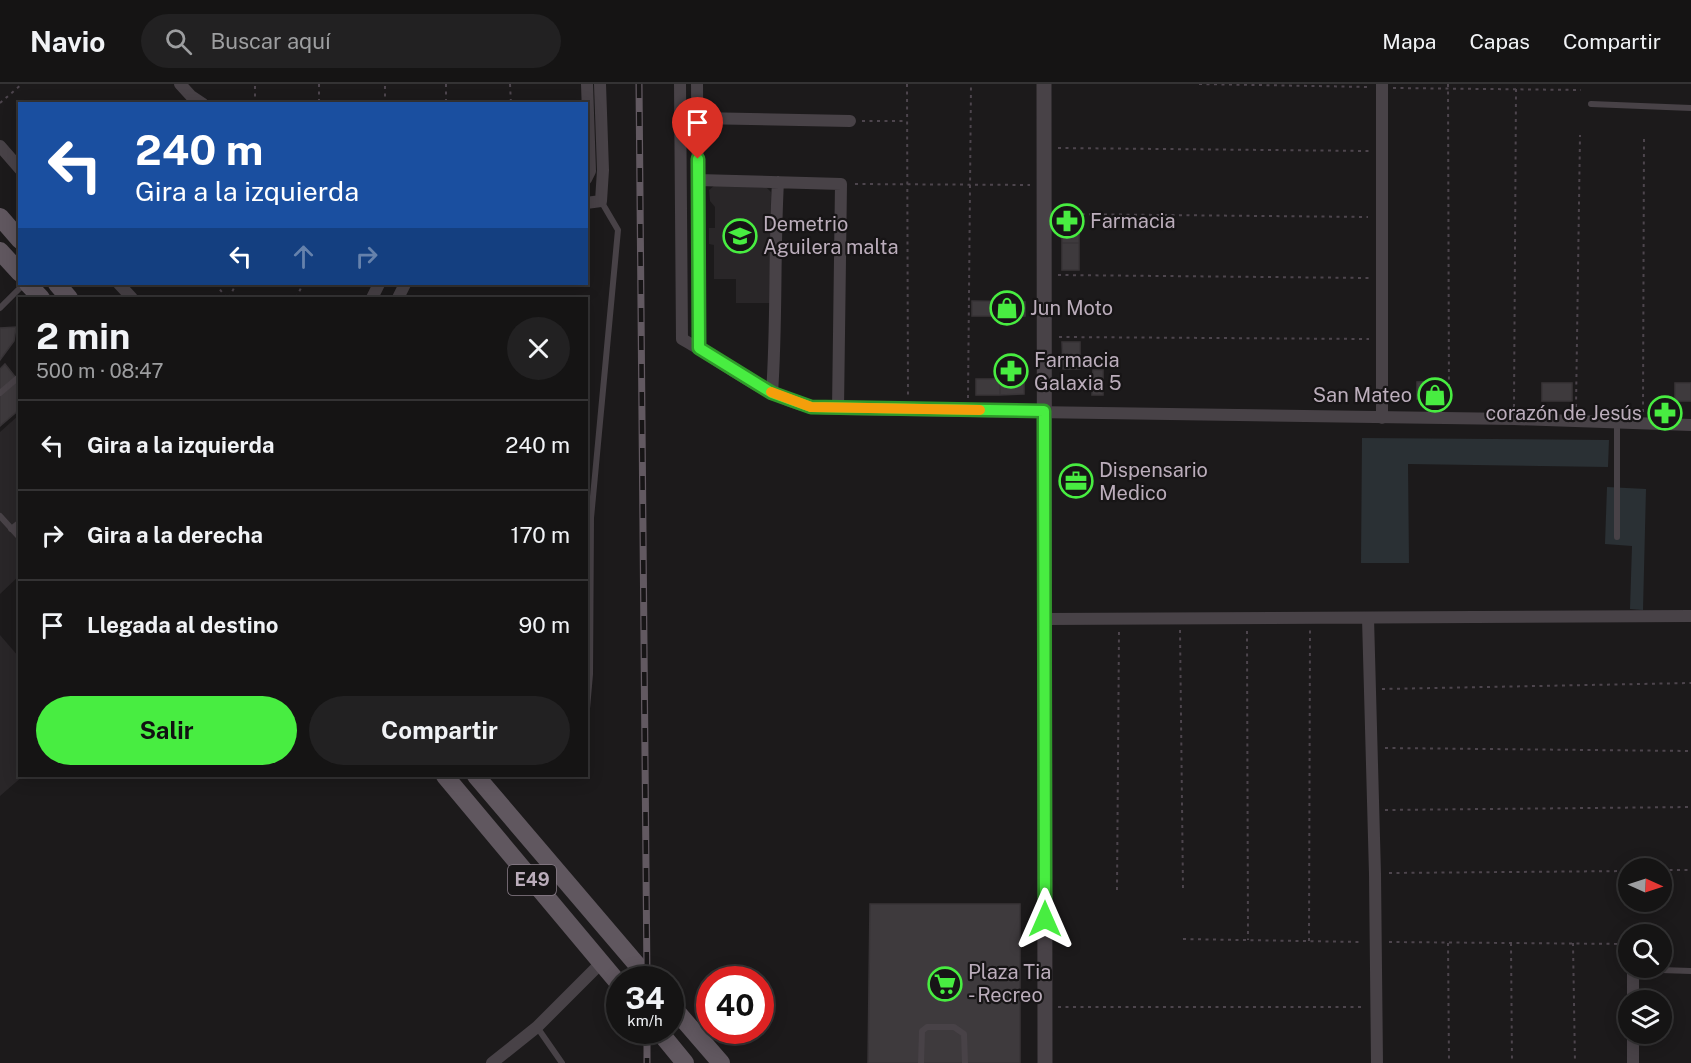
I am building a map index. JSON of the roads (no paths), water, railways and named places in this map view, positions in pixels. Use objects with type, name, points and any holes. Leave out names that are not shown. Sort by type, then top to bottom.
[{"type":"main road","points":[[0,217],[18,238]]},
{"type":"main road","points":[[0,251],[18,271]]},
{"type":"main road","points":[[27,285],[40,297]]},
{"type":"main road","points":[[58,285],[68,297]]},
{"type":"main road","name":"E49","points":[[446,777],[606,969]]},
{"type":"main road","name":"E49","points":[[481,779],[638,966]]},
{"type":"main road","points":[[684,1020],[721,1063]]},
{"type":"main road","points":[[669,1044],[684,1062]]},
{"type":"street","points":[[180,84],[200,102]]},
{"type":"street","points":[[587,84],[588,102]]},
{"type":"street","points":[[588,203],[601,201],[603,171],[600,84]]},
{"type":"street","points":[[680,84],[682,339],[772,393],[811,407],[1514,419],[1691,425]]},
{"type":"street","points":[[697,84],[699,348]]},
{"type":"street","points":[[1044,84],[1045,619],[1052,919],[1045,1007],[1045,1063]]},
{"type":"street","points":[[1382,84],[1382,418]]},
{"type":"street","points":[[588,113],[590,171],[588,175]]},
{"type":"street","points":[[697,118],[850,121]]},
{"type":"street","points":[[0,146],[18,167]]},
{"type":"street","points":[[698,180],[841,184],[838,409]]},
{"type":"street","points":[[772,393],[776,334],[778,182]]},
{"type":"street","points":[[120,285],[131,297]]},
{"type":"street","points":[[1045,619],[1691,616]]},
{"type":"street","points":[[1368,618],[1375,873],[1377,1063]]},
{"type":"street","points":[[492,1063],[537,1026],[601,963]]},
{"type":"street","points":[[1633,1044],[1633,1063]]},
{"type":"lane","points":[[1591,104],[1691,108]]},
{"type":"lane","points":[[588,697],[591,518],[618,230],[601,201]]},
{"type":"lane","points":[[0,308],[25,285]]},
{"type":"lane","points":[[0,393],[18,378]]},
{"type":"lane","points":[[1617,423],[1617,537]]},
{"type":"lane","points":[[0,516],[18,536]]},
{"type":"lane","points":[[11,529],[18,524]]},
{"type":"lane","points":[[1672,970],[1691,971]]},
{"type":"lane","points":[[537,1026],[562,1063]]},
{"type":"lane","points":[[921,1063],[922,1031],[927,1026],[954,1027],[964,1034],[965,1063]]},
{"type":"railway","points":[[639,84],[647,966]]},
{"type":"railway","points":[[647,1044],[647,1063]]},
{"type":"place","name":"Farmacia","points":[[1067,221]]},
{"type":"place","name":"Demetrio Aguilera malta","points":[[740,236]]},
{"type":"place","name":"Jun Moto","points":[[1007,308]]},
{"type":"place","name":"Farmacia Galaxia 5","points":[[1011,371]]},
{"type":"place","name":"San Mateo","points":[[1435,395]]},
{"type":"place","name":"corazón de Jesús","points":[[1665,413]]},
{"type":"place","name":"Dispensario Medico","points":[[1076,481]]},
{"type":"place","name":"Plaza Tia - Recreo","points":[[945,984]]}]
